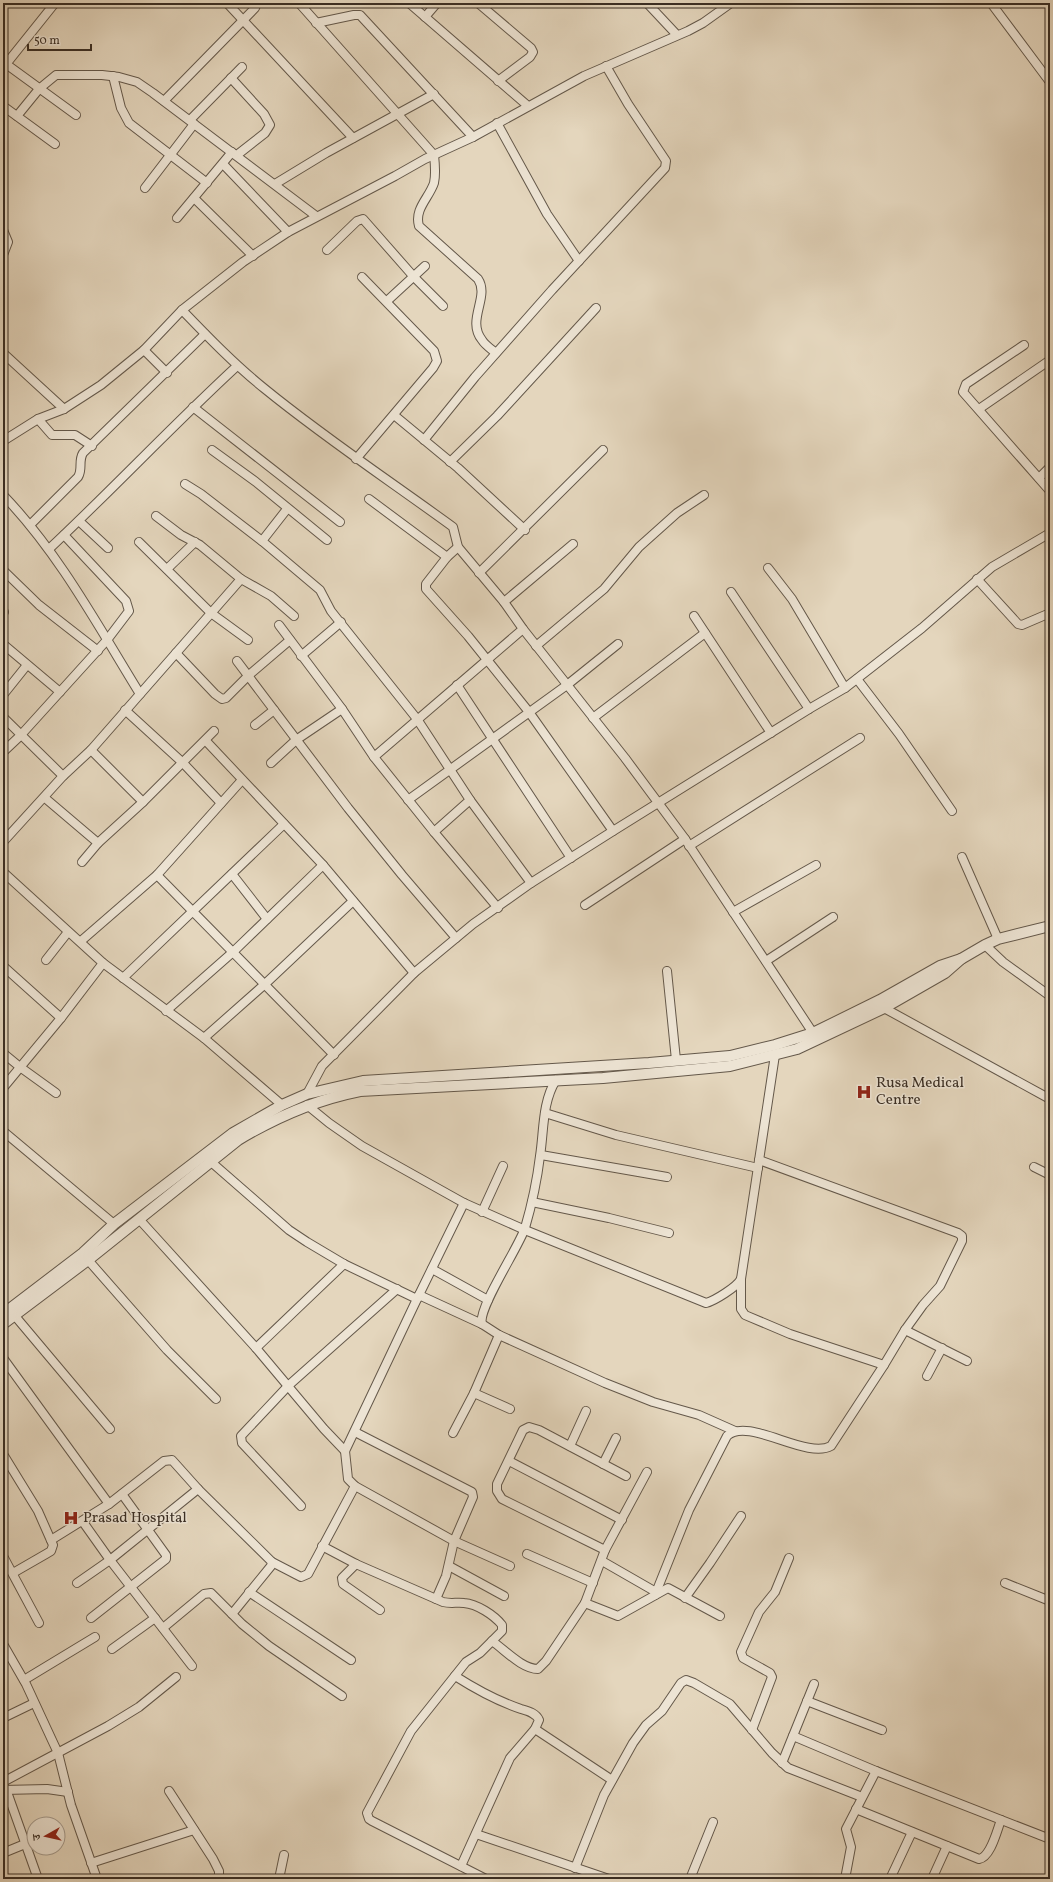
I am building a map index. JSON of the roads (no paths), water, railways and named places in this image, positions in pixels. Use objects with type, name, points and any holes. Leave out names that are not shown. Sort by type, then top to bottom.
[{"type":"street","points":[[55,3],[4,66],[76,115]]},
{"type":"street","points":[[227,3],[353,138]]},
{"type":"street","points":[[164,101],[244,20],[255,8],[257,3]]},
{"type":"street","points":[[299,3],[316,24],[434,155],[435,172],[433,184],[418,211],[417,221],[419,226],[478,279],[481,287],[476,317],[477,330],[482,342],[496,353]]},
{"type":"street","points":[[409,3],[528,106]]},
{"type":"street","points":[[426,17],[437,3]]},
{"type":"street","points":[[478,3],[531,48],[533,52],[530,57],[498,81]]},
{"type":"street","points":[[647,3],[677,36]]},
{"type":"street","points":[[3,441],[38,419],[64,409],[101,385],[144,350],[182,310],[253,256],[288,232],[316,216],[472,137],[606,66],[677,36],[703,23],[731,3]]},
{"type":"street","points":[[991,3],[1050,82]]},
{"type":"street","points":[[316,24],[354,15],[360,15],[472,137]]},
{"type":"street","points":[[424,440],[496,353],[661,173],[666,165],[666,161],[628,104],[606,66]]},
{"type":"street","points":[[145,188],[170,155],[192,122],[242,67]]},
{"type":"street","points":[[17,116],[39,89],[56,75],[71,74],[113,76],[137,82],[316,216]]},
{"type":"street","points":[[113,76],[121,108],[129,123],[207,183]]},
{"type":"street","points":[[177,218],[223,164],[265,132],[270,126],[264,114],[231,78]]},
{"type":"street","points":[[275,184],[353,138],[434,94]]},
{"type":"street","points":[[3,106],[55,144]]},
{"type":"street","points":[[497,123],[547,214],[580,261]]},
{"type":"street","points":[[223,164],[288,232]]},
{"type":"street","points":[[194,198],[253,256]]},
{"type":"street","points":[[327,250],[357,221],[363,219],[414,277],[443,306]]},
{"type":"street","points":[[3,230],[8,242],[3,254]]},
{"type":"street","points":[[387,301],[425,266]]},
{"type":"street","points":[[356,459],[433,368],[437,358],[434,351],[362,277]]},
{"type":"street","points":[[450,462],[497,416],[596,308]]},
{"type":"street","points":[[182,310],[237,366],[264,389],[356,459],[453,527],[458,547],[504,602],[536,646],[593,718],[687,842],[813,1033]]},
{"type":"street","points":[[30,525],[78,477],[81,471],[81,456],[205,334]]},
{"type":"street","points":[[1024,345],[964,386],[963,392],[1050,491]]},
{"type":"street","points":[[144,350],[167,373]]},
{"type":"street","points":[[3,353],[64,409]]},
{"type":"street","points":[[978,409],[1050,360]]},
{"type":"street","points":[[49,549],[193,407],[237,366]]},
{"type":"street","points":[[193,407],[340,522]]},
{"type":"street","points":[[394,415],[450,462],[525,530]]},
{"type":"street","points":[[38,419],[52,435],[75,435],[92,446]]},
{"type":"street","points":[[212,450],[256,482],[287,509],[327,540]]},
{"type":"street","points":[[479,573],[525,530],[603,450]]},
{"type":"street","points":[[1039,478],[1050,467]]},
{"type":"street","points":[[185,484],[262,541],[320,590],[331,611],[417,719],[470,800],[531,883]]},
{"type":"street","points":[[536,646],[604,589],[639,547],[681,510],[704,495]]},
{"type":"street","points":[[3,496],[30,525],[49,549],[140,694]]},
{"type":"street","points":[[369,499],[447,557]]},
{"type":"street","points":[[262,541],[287,509]]},
{"type":"street","points":[[156,516],[211,553],[242,579],[271,596],[294,616]]},
{"type":"street","points":[[78,521],[108,548]]},
{"type":"street","points":[[307,1094],[322,1066],[414,973],[456,938],[531,883],[614,830],[659,804],[845,688],[922,628],[992,567],[1050,533]]},
{"type":"street","points":[[3,752],[20,736],[98,651],[129,611],[128,604],[64,535]]},
{"type":"street","points":[[139,542],[210,613],[248,640]]},
{"type":"street","points":[[167,569],[194,542]]},
{"type":"street","points":[[504,602],[573,544]]},
{"type":"street","points":[[458,547],[447,557],[425,586],[468,636],[529,712],[614,830]]},
{"type":"street","points":[[768,568],[792,599],[845,688]]},
{"type":"street","points":[[4,572],[40,606],[98,651]]},
{"type":"street","points":[[3,842],[45,798],[63,776],[91,750],[210,613],[242,579]]},
{"type":"street","points":[[977,579],[1018,624],[1022,625],[1050,613]]},
{"type":"street","points":[[731,592],[810,709]]},
{"type":"street","points":[[694,616],[771,733]]},
{"type":"street","points":[[301,656],[341,622]]},
{"type":"street","points":[[279,625],[342,709],[374,757],[434,832],[498,908]]},
{"type":"street","points":[[374,757],[523,628]]},
{"type":"street","points":[[593,718],[705,633]]},
{"type":"street","points":[[176,653],[215,694],[222,699],[228,697],[249,675],[290,640]]},
{"type":"street","points":[[3,644],[60,692]]},
{"type":"street","points":[[408,800],[567,685],[618,644]]},
{"type":"street","points":[[237,661],[249,675],[296,740],[402,875],[456,938]]},
{"type":"street","points":[[3,695],[28,665]]},
{"type":"street","points":[[857,679],[899,734],[952,810]]},
{"type":"street","points":[[457,685],[571,858]]},
{"type":"street","points":[[271,763],[296,740],[342,709]]},
{"type":"street","points":[[126,710],[183,763],[220,804]]},
{"type":"street","points":[[255,725],[274,710]]},
{"type":"street","points":[[3,718],[63,776]]},
{"type":"street","points":[[82,862],[98,843],[143,802],[206,741],[214,731]]},
{"type":"street","points":[[585,905],[860,738]]},
{"type":"street","points":[[206,741],[324,865],[414,973]]},
{"type":"street","points":[[91,750],[143,802]]},
{"type":"street","points":[[81,941],[157,874],[242,780]]},
{"type":"street","points":[[45,798],[98,843]]},
{"type":"street","points":[[434,832],[470,800]]},
{"type":"street","points":[[122,978],[284,824]]},
{"type":"street","points":[[962,857],[998,939]]},
{"type":"street","points":[[166,1011],[233,952],[324,865]]},
{"type":"street","points":[[733,912],[816,865]]},
{"type":"street","points":[[157,874],[192,912],[334,1055]]},
{"type":"street","points":[[232,874],[267,919]]},
{"type":"street","points":[[5,877],[68,932],[81,941],[103,963],[204,1038],[282,1105]]},
{"type":"street","points":[[204,1038],[265,984],[354,901]]},
{"type":"street","points":[[766,961],[833,917]]},
{"type":"street","points":[[3,1314],[83,1253],[114,1224],[233,1133],[258,1123],[335,1096],[360,1091],[604,1078],[730,1066],[775,1055],[797,1049],[884,1008],[944,973],[961,959],[985,945],[998,939],[1050,926]]},
{"type":"street","points":[[46,960],[68,932]]},
{"type":"street","points":[[985,945],[1007,966],[1050,996]]},
{"type":"street","points":[[3,1324],[88,1260],[258,1123],[282,1105],[307,1094],[363,1081],[730,1056],[775,1045],[813,1033],[880,1000],[940,966],[961,959]]},
{"type":"street","points":[[3,1088],[61,1018],[103,963]]},
{"type":"street","points":[[3,966],[61,1018]]},
{"type":"street","points":[[667,971],[676,1060]]},
{"type":"street","points":[[884,1008],[1050,1099]]},
{"type":"street","points":[[3,1053],[56,1093]]},
{"type":"street","points":[[775,1055],[741,1279],[741,1309],[744,1315],[790,1334],[884,1365]]},
{"type":"street","points":[[482,1324],[482,1315],[488,1300],[524,1230],[532,1202],[541,1155],[548,1093],[556,1080]]},
{"type":"street","points":[[307,1105],[329,1123],[362,1146],[482,1212],[704,1303],[714,1300],[738,1284],[741,1279]]},
{"type":"street","points":[[210,1162],[289,1230],[344,1264],[397,1289],[482,1324],[499,1335],[653,1402],[699,1415],[735,1431],[755,1433],[810,1448],[827,1448],[836,1441],[905,1330],[944,1280],[962,1241],[962,1236],[958,1233],[758,1164],[616,1135],[545,1114]]},
{"type":"street","points":[[3,1131],[114,1224]]},
{"type":"street","points":[[541,1155],[667,1177]]},
{"type":"street","points":[[482,1212],[503,1166]]},
{"type":"street","points":[[1034,1167],[1050,1175]]},
{"type":"street","points":[[532,1202],[609,1218],[669,1233]]},
{"type":"street","points":[[464,1203],[345,1451],[346,1474],[354,1486],[454,1541],[510,1566]]},
{"type":"street","points":[[139,1219],[289,1385],[324,1429],[345,1451]]},
{"type":"street","points":[[88,1260],[167,1350],[216,1399]]},
{"type":"street","points":[[256,1348],[344,1264]]},
{"type":"street","points":[[432,1268],[488,1300]]},
{"type":"street","points":[[301,1506],[240,1440],[242,1434],[289,1385],[397,1289]]},
{"type":"street","points":[[15,1316],[110,1429]]},
{"type":"street","points":[[905,1330],[967,1361]]},
{"type":"street","points":[[453,1433],[474,1393],[499,1335]]},
{"type":"street","points":[[927,1376],[942,1348]]},
{"type":"street","points":[[3,1358],[109,1504]]},
{"type":"street","points":[[474,1393],[510,1409]]},
{"type":"street","points":[[570,1446],[586,1411]]},
{"type":"street","points":[[605,1550],[500,1497],[497,1487],[526,1428],[539,1430],[626,1476]]},
{"type":"street","points":[[655,1593],[701,1486],[727,1436],[735,1431]]},
{"type":"street","points":[[354,1432],[472,1491],[473,1497],[454,1541],[449,1566],[436,1599]]},
{"type":"street","points":[[603,1464],[616,1438]]},
{"type":"street","points":[[3,1454],[38,1511],[53,1545],[51,1551],[13,1573]]},
{"type":"street","points":[[51,1540],[83,1522],[109,1504],[164,1461],[169,1460],[174,1462],[198,1489],[272,1562],[304,1577],[308,1574],[354,1486]]},
{"type":"street","points":[[509,1461],[622,1520]]},
{"type":"street","points":[[492,1641],[529,1668],[538,1669],[546,1662],[585,1603],[605,1550],[647,1472]]},
{"type":"street","points":[[77,1583],[110,1560],[198,1489]]},
{"type":"street","points":[[92,1618],[166,1559],[166,1555],[122,1494]]},
{"type":"street","points":[[685,1598],[741,1516]]},
{"type":"street","points":[[83,1522],[110,1560],[192,1666]]},
{"type":"street","points":[[322,1546],[356,1564],[448,1604],[470,1604],[490,1615],[500,1622],[503,1627],[502,1630],[480,1653],[466,1662],[410,1731],[367,1813],[369,1819],[372,1821],[486,1879]]},
{"type":"street","points":[[528,1554],[593,1583]]},
{"type":"street","points":[[3,1556],[39,1623]]},
{"type":"street","points":[[752,1730],[772,1677],[770,1673],[742,1658],[742,1652],[760,1612],[778,1587],[789,1558]]},
{"type":"street","points":[[602,1561],[655,1593]]},
{"type":"street","points":[[232,1614],[271,1566],[272,1562]]},
{"type":"street","points":[[356,1564],[342,1578],[343,1584],[380,1610]]},
{"type":"street","points":[[449,1566],[504,1596]]},
{"type":"street","points":[[1005,1583],[1050,1601]]},
{"type":"street","points":[[585,1603],[618,1616],[655,1593],[668,1588],[720,1616]]},
{"type":"street","points":[[163,1628],[207,1592],[212,1593],[232,1614],[269,1646],[342,1696]]},
{"type":"street","points":[[249,1592],[351,1660]]},
{"type":"street","points":[[112,1650],[156,1618]]},
{"type":"street","points":[[24,1680],[95,1637]]},
{"type":"street","points":[[3,1644],[6,1654],[24,1680],[58,1753],[68,1792],[91,1864],[98,1879]]},
{"type":"street","points":[[455,1676],[499,1701],[535,1714],[539,1720],[510,1758],[461,1866]]},
{"type":"street","points":[[4,1787],[58,1753],[108,1726],[139,1707],[176,1677]]},
{"type":"street","points":[[575,1868],[604,1795],[637,1736],[646,1725],[662,1711],[681,1683],[686,1680],[730,1704],[782,1763],[793,1771],[862,1797]]},
{"type":"street","points":[[782,1763],[814,1684]]},
{"type":"street","points":[[807,1701],[882,1730]]},
{"type":"street","points":[[3,1718],[34,1703]]},
{"type":"street","points":[[534,1728],[612,1780]]},
{"type":"street","points":[[793,1736],[876,1771],[1050,1838]]},
{"type":"street","points":[[844,1879],[851,1847],[846,1829],[876,1771]]},
{"type":"street","points":[[4,1787],[47,1789],[68,1792]]},
{"type":"street","points":[[4,1787],[38,1879]]},
{"type":"street","points":[[168,1790],[213,1859],[219,1871],[219,1879]]},
{"type":"street","points":[[856,1809],[975,1858],[982,1858],[988,1853],[1001,1820]]},
{"type":"street","points":[[690,1879],[713,1822]]},
{"type":"street","points":[[91,1864],[194,1830]]},
{"type":"street","points":[[890,1879],[912,1832]]},
{"type":"street","points":[[476,1834],[609,1879]]},
{"type":"street","points":[[3,1853],[25,1844]]},
{"type":"street","points":[[932,1879],[947,1846]]},
{"type":"street","points":[[279,1879],[284,1855]]},
{"type":"place","name":"Rusa Medical Centre","points":[[864,1092]]},
{"type":"place","name":"Prasad Hospital","points":[[71,1518]]}]
